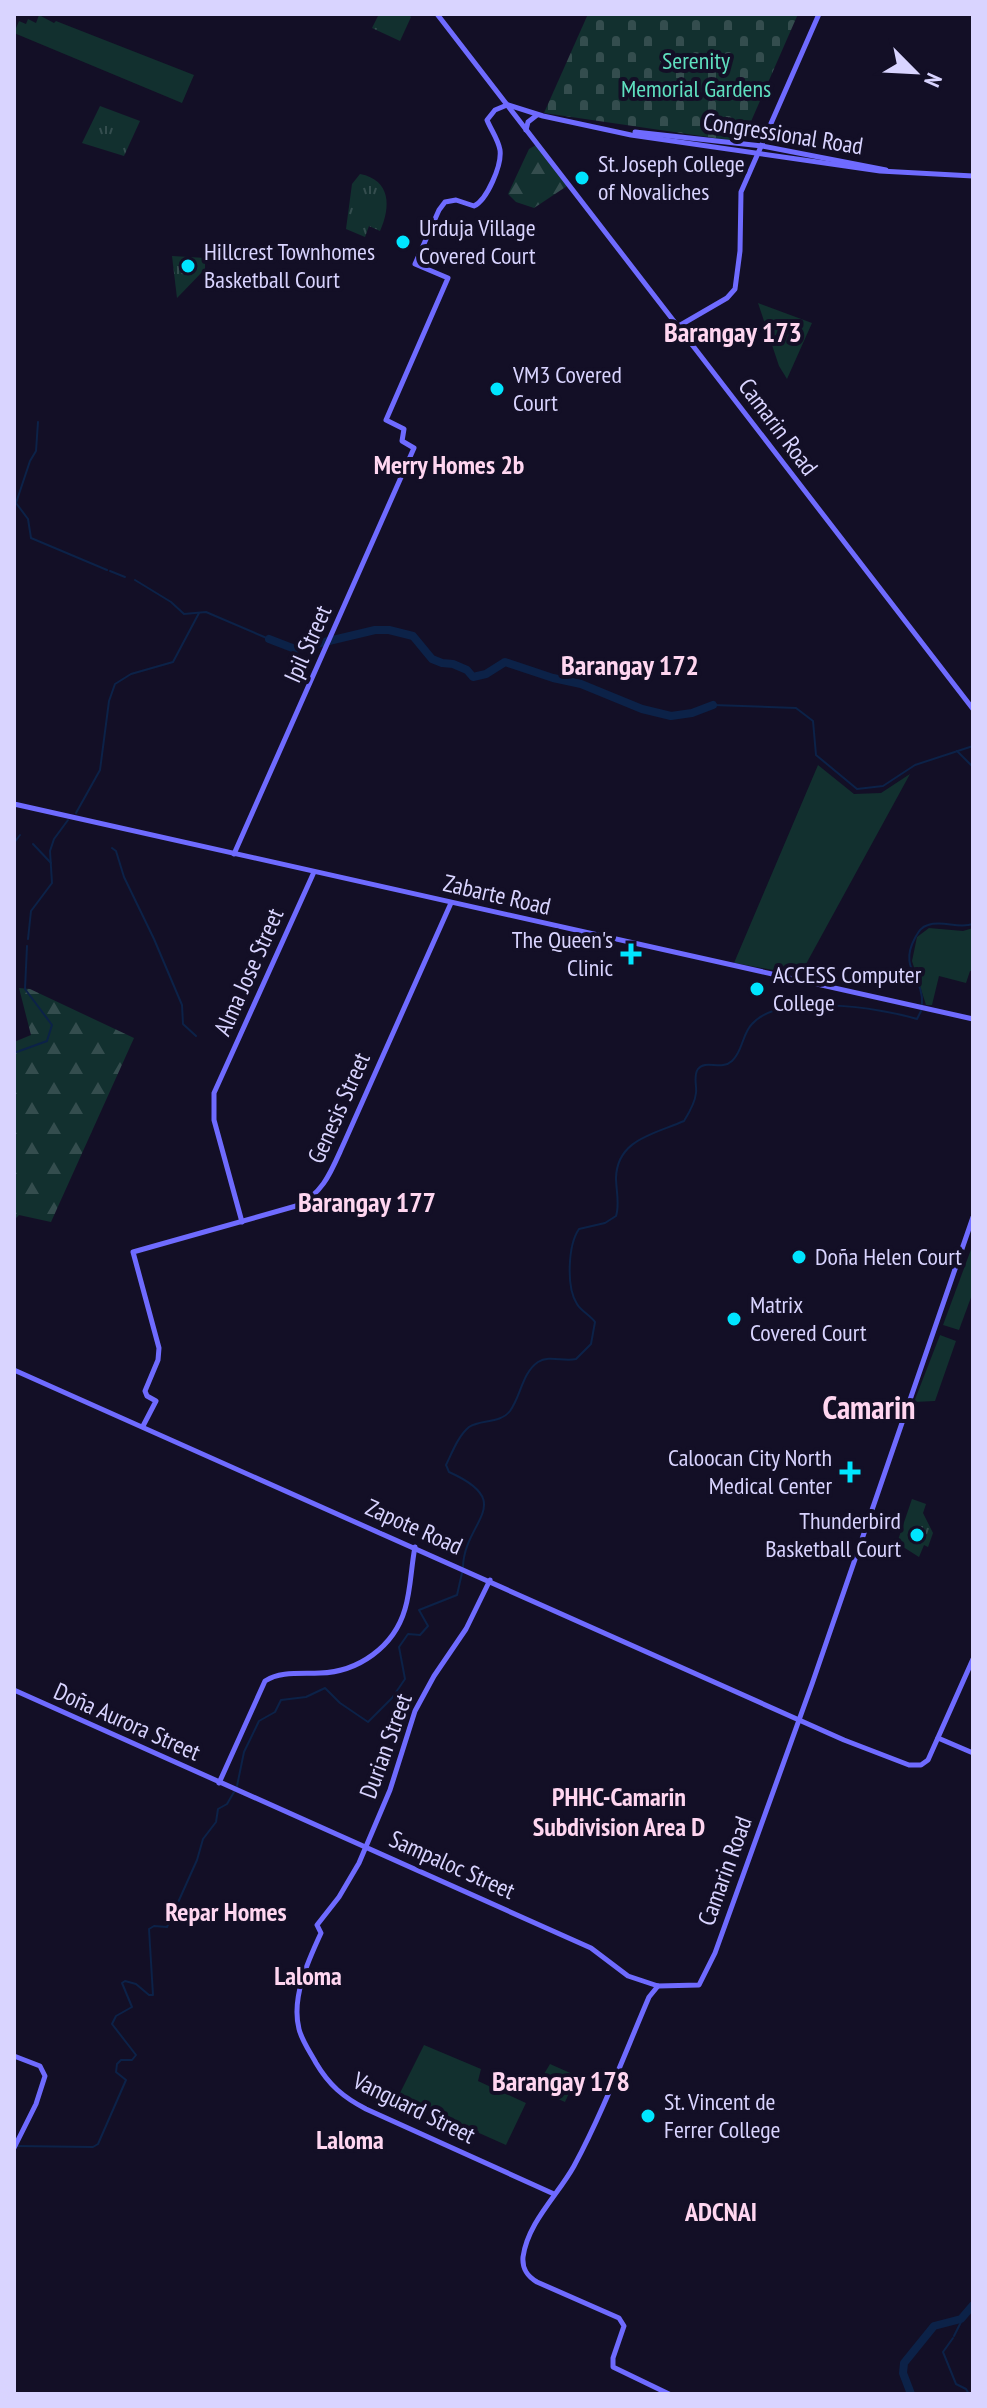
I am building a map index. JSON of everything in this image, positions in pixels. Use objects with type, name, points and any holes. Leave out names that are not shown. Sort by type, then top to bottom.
[{"type":"main road","name":"Camarin Road","points":[[437,14],[973,709]]},
{"type":"main road","points":[[677,327],[727,298],[735,289],[740,251],[740,197],[819,14]]},
{"type":"main road","name":"Congressional Road","points":[[507,105],[534,114],[627,133],[760,149],[880,171],[973,176]]},
{"type":"main road","name":"Ipil Street","points":[[234,854],[414,448],[402,441],[402,427],[386,420],[448,278],[415,264],[445,202],[456,200],[474,206],[482,200],[501,156],[487,120],[495,110],[507,105]]},
{"type":"main road","points":[[524,129],[534,114]]},
{"type":"main road","name":"Zabarte Road","points":[[14,804],[973,1019]]},
{"type":"main road","name":"Alma Jose Street","points":[[242,1222],[214,1120],[213,1101],[314,872]]},
{"type":"main road","name":"Genesis Street","points":[[143,1426],[156,1401],[145,1391],[158,1360],[159,1348],[133,1252],[302,1203],[317,1192],[326,1181],[451,903]]},
{"type":"main road","name":"Camarin Road","points":[[658,1986],[696,1987],[704,1980],[799,1720],[973,1217]]},
{"type":"main road","name":"Zapote Road","points":[[14,1370],[799,1720],[913,1766],[928,1760],[973,1659]]},
{"type":"main road","points":[[222,1784],[265,1681],[278,1675],[347,1670],[369,1658],[387,1639],[406,1606],[415,1547]]},
{"type":"main road","name":"Durian Street","points":[[317,1925],[353,1874],[390,1790],[414,1712],[466,1629],[490,1580]]},
{"type":"main road","name":"Doña Aurora Street","points":[[14,1690],[222,1784]]},
{"type":"main road","points":[[938,1738],[973,1753]]},
{"type":"main road","name":"Sampaloc Street","points":[[222,1784],[591,1948],[628,1976],[658,1986]]},
{"type":"main road","name":"Vanguard Street","points":[[317,1925],[321,1933],[306,1964],[298,2004],[298,2027],[334,2089],[366,2109],[554,2194]]},
{"type":"main road","points":[[658,1986],[651,1993],[577,2160],[554,2194],[526,2247],[523,2264],[526,2273],[537,2282],[619,2318],[624,2331],[613,2358],[613,2367],[669,2394]]},
{"type":"main road","points":[[14,2056],[36,2064],[45,2072],[45,2080],[15,2146]]},
{"type":"green space","points":[[379,14],[408,14],[411,17],[400,41],[372,28]]},
{"type":"green space","name":"Serenity Memorial Gardens","points":[[588,14],[798,14],[742,142],[544,113]]},
{"type":"green space","points":[[39,15],[194,75],[182,103],[14,33],[19,21],[26,24],[28,19],[36,23]]},
{"type":"green space","points":[[100,106],[140,121],[124,156],[82,143]]},
{"type":"green space","points":[[536,145],[567,186],[534,208],[516,202],[508,194],[529,149]]},
{"type":"green space","points":[[360,174],[378,182],[387,204],[380,231],[369,226],[365,237],[346,229],[352,184]]},
{"type":"green space","points":[[172,256],[205,258],[205,269],[177,298]]},
{"type":"green space","points":[[758,303],[812,323],[787,379],[779,366]]},
{"type":"green space","points":[[818,765],[854,794],[881,793],[910,774],[800,975],[734,963]]},
{"type":"green space","points":[[929,928],[963,931],[973,928],[973,971],[970,971],[966,983],[939,976],[932,1005],[926,1005],[912,961],[917,937]]},
{"type":"green space","points":[[19,988],[30,989],[134,1038],[51,1222],[19,1215],[14,1220],[14,1042],[31,1035]]},
{"type":"green space","points":[[973,1244],[973,1292],[959,1330],[943,1325]]},
{"type":"green space","points":[[940,1335],[956,1341],[935,1401],[914,1402]]},
{"type":"green space","points":[[912,1499],[926,1504],[923,1513],[933,1533],[928,1547],[924,1545],[919,1557],[897,1543]]},
{"type":"green space","points":[[424,2045],[481,2069],[478,2081],[526,2103],[506,2145],[398,2097]]},
{"type":"green space","points":[[550,2064],[577,2076],[565,2102],[535,2089]]},
{"type":"waterway","points":[[38,422],[36,451],[16,503],[28,519],[31,538],[107,570]]},
{"type":"waterway","points":[[110,571],[125,577]]},
{"type":"waterway","points":[[135,580],[171,602],[184,614],[206,612],[269,639]]},
{"type":"waterway","points":[[76,813],[100,770],[109,701],[115,684],[131,674],[173,662],[199,613]]},
{"type":"waterway","points":[[269,639],[295,649],[375,630],[389,630],[413,636],[432,659],[467,670],[473,677],[486,674],[505,662],[581,684],[642,709],[671,716],[692,713],[713,705]]},
{"type":"waterway","points":[[713,705],[796,708],[813,721],[816,755],[857,789],[883,786],[915,765],[973,746]]},
{"type":"waterway","points":[[957,751],[973,767]]},
{"type":"waterway","points":[[28,939],[31,911],[52,883],[50,851],[54,839],[68,820]]},
{"type":"waterway","points":[[14,843],[20,835]]},
{"type":"waterway","points":[[33,844],[51,863]]},
{"type":"waterway","points":[[112,848],[116,851],[124,877],[182,1005],[183,1024],[196,1036]]},
{"type":"waterway","points":[[922,1004],[922,995],[909,958],[918,933],[924,927],[939,923],[973,924]]},
{"type":"waterway","points":[[14,1053],[47,1041],[52,1025],[25,989],[27,946]]},
{"type":"waterway","points":[[463,1567],[484,1504],[480,1493],[449,1472],[446,1465],[458,1440],[469,1427],[501,1418],[510,1411],[528,1372],[538,1362],[576,1359],[591,1344],[595,1322],[579,1306],[571,1287],[572,1245],[579,1229],[605,1223],[616,1216],[616,1178],[623,1154],[650,1134],[684,1121],[694,1100],[698,1069],[732,1061],[749,1028],[766,1014],[807,1005],[857,1007],[917,1019],[921,1011]]},
{"type":"waterway","points":[[237,1786],[244,1752],[259,1721],[275,1712],[281,1700],[306,1697],[325,1688],[340,1703],[368,1722],[392,1698],[405,1679],[399,1647],[408,1634],[420,1635],[428,1626],[419,1610],[457,1595],[462,1573]]},
{"type":"waterway","points":[[15,2146],[93,2147],[98,2144],[126,2080],[116,2072],[117,2064],[121,2060],[132,2060],[136,2055],[112,2024],[116,2016],[132,2007],[122,1983],[136,1984],[153,1995],[149,1929],[154,1926],[167,1927],[203,1839],[216,1822],[218,1809],[227,1804],[234,1792]]},
{"type":"waterway","points":[[911,2394],[903,2373],[904,2363],[934,2326],[961,2319],[973,2305]]},
{"type":"waterway","points":[[954,2336],[966,2312]]},
{"type":"waterway","points":[[953,2338],[943,2352],[956,2384],[969,2394]]},
{"type":"place","name":"St. Joseph College of Novaliches","points":[[582,178]]},
{"type":"place","name":"Urduja Village Covered Court","points":[[403,242]]},
{"type":"place","name":"Hillcrest Townhomes Basketball Court","points":[[188,266]]},
{"type":"place","name":"VM3 Covered Court","points":[[497,389]]},
{"type":"place","name":"The Queen's Clinic","points":[[631,954]]},
{"type":"place","name":"ACCESS Computer College","points":[[757,989]]},
{"type":"place","name":"Doña Helen Court","points":[[799,1257]]},
{"type":"place","name":"Matrix Covered Court","points":[[734,1319]]},
{"type":"place","name":"Caloocan City North Medical Center","points":[[850,1472]]},
{"type":"place","name":"Thunderbird Basketball Court","points":[[917,1535]]},
{"type":"place","name":"St. Vincent de Ferrer College","points":[[648,2116]]},
{"type":"district","name":"Barangay 173","points":[[733,332]]},
{"type":"district","name":"Merry Homes 2b","points":[[449,465]]},
{"type":"district","name":"Barangay 172","points":[[630,665]]},
{"type":"district","name":"Barangay 177","points":[[367,1202]]},
{"type":"district","name":"Camarin","points":[[869,1408]]},
{"type":"district","name":"PHHC-Camarin Subdivision Area D","points":[[619,1812]]},
{"type":"district","name":"Repar Homes","points":[[226,1912]]},
{"type":"district","name":"Laloma","points":[[308,1976]]},
{"type":"district","name":"Barangay 178","points":[[561,2081]]},
{"type":"district","name":"Laloma","points":[[350,2140]]},
{"type":"district","name":"ADCNAI","points":[[721,2212]]}]
